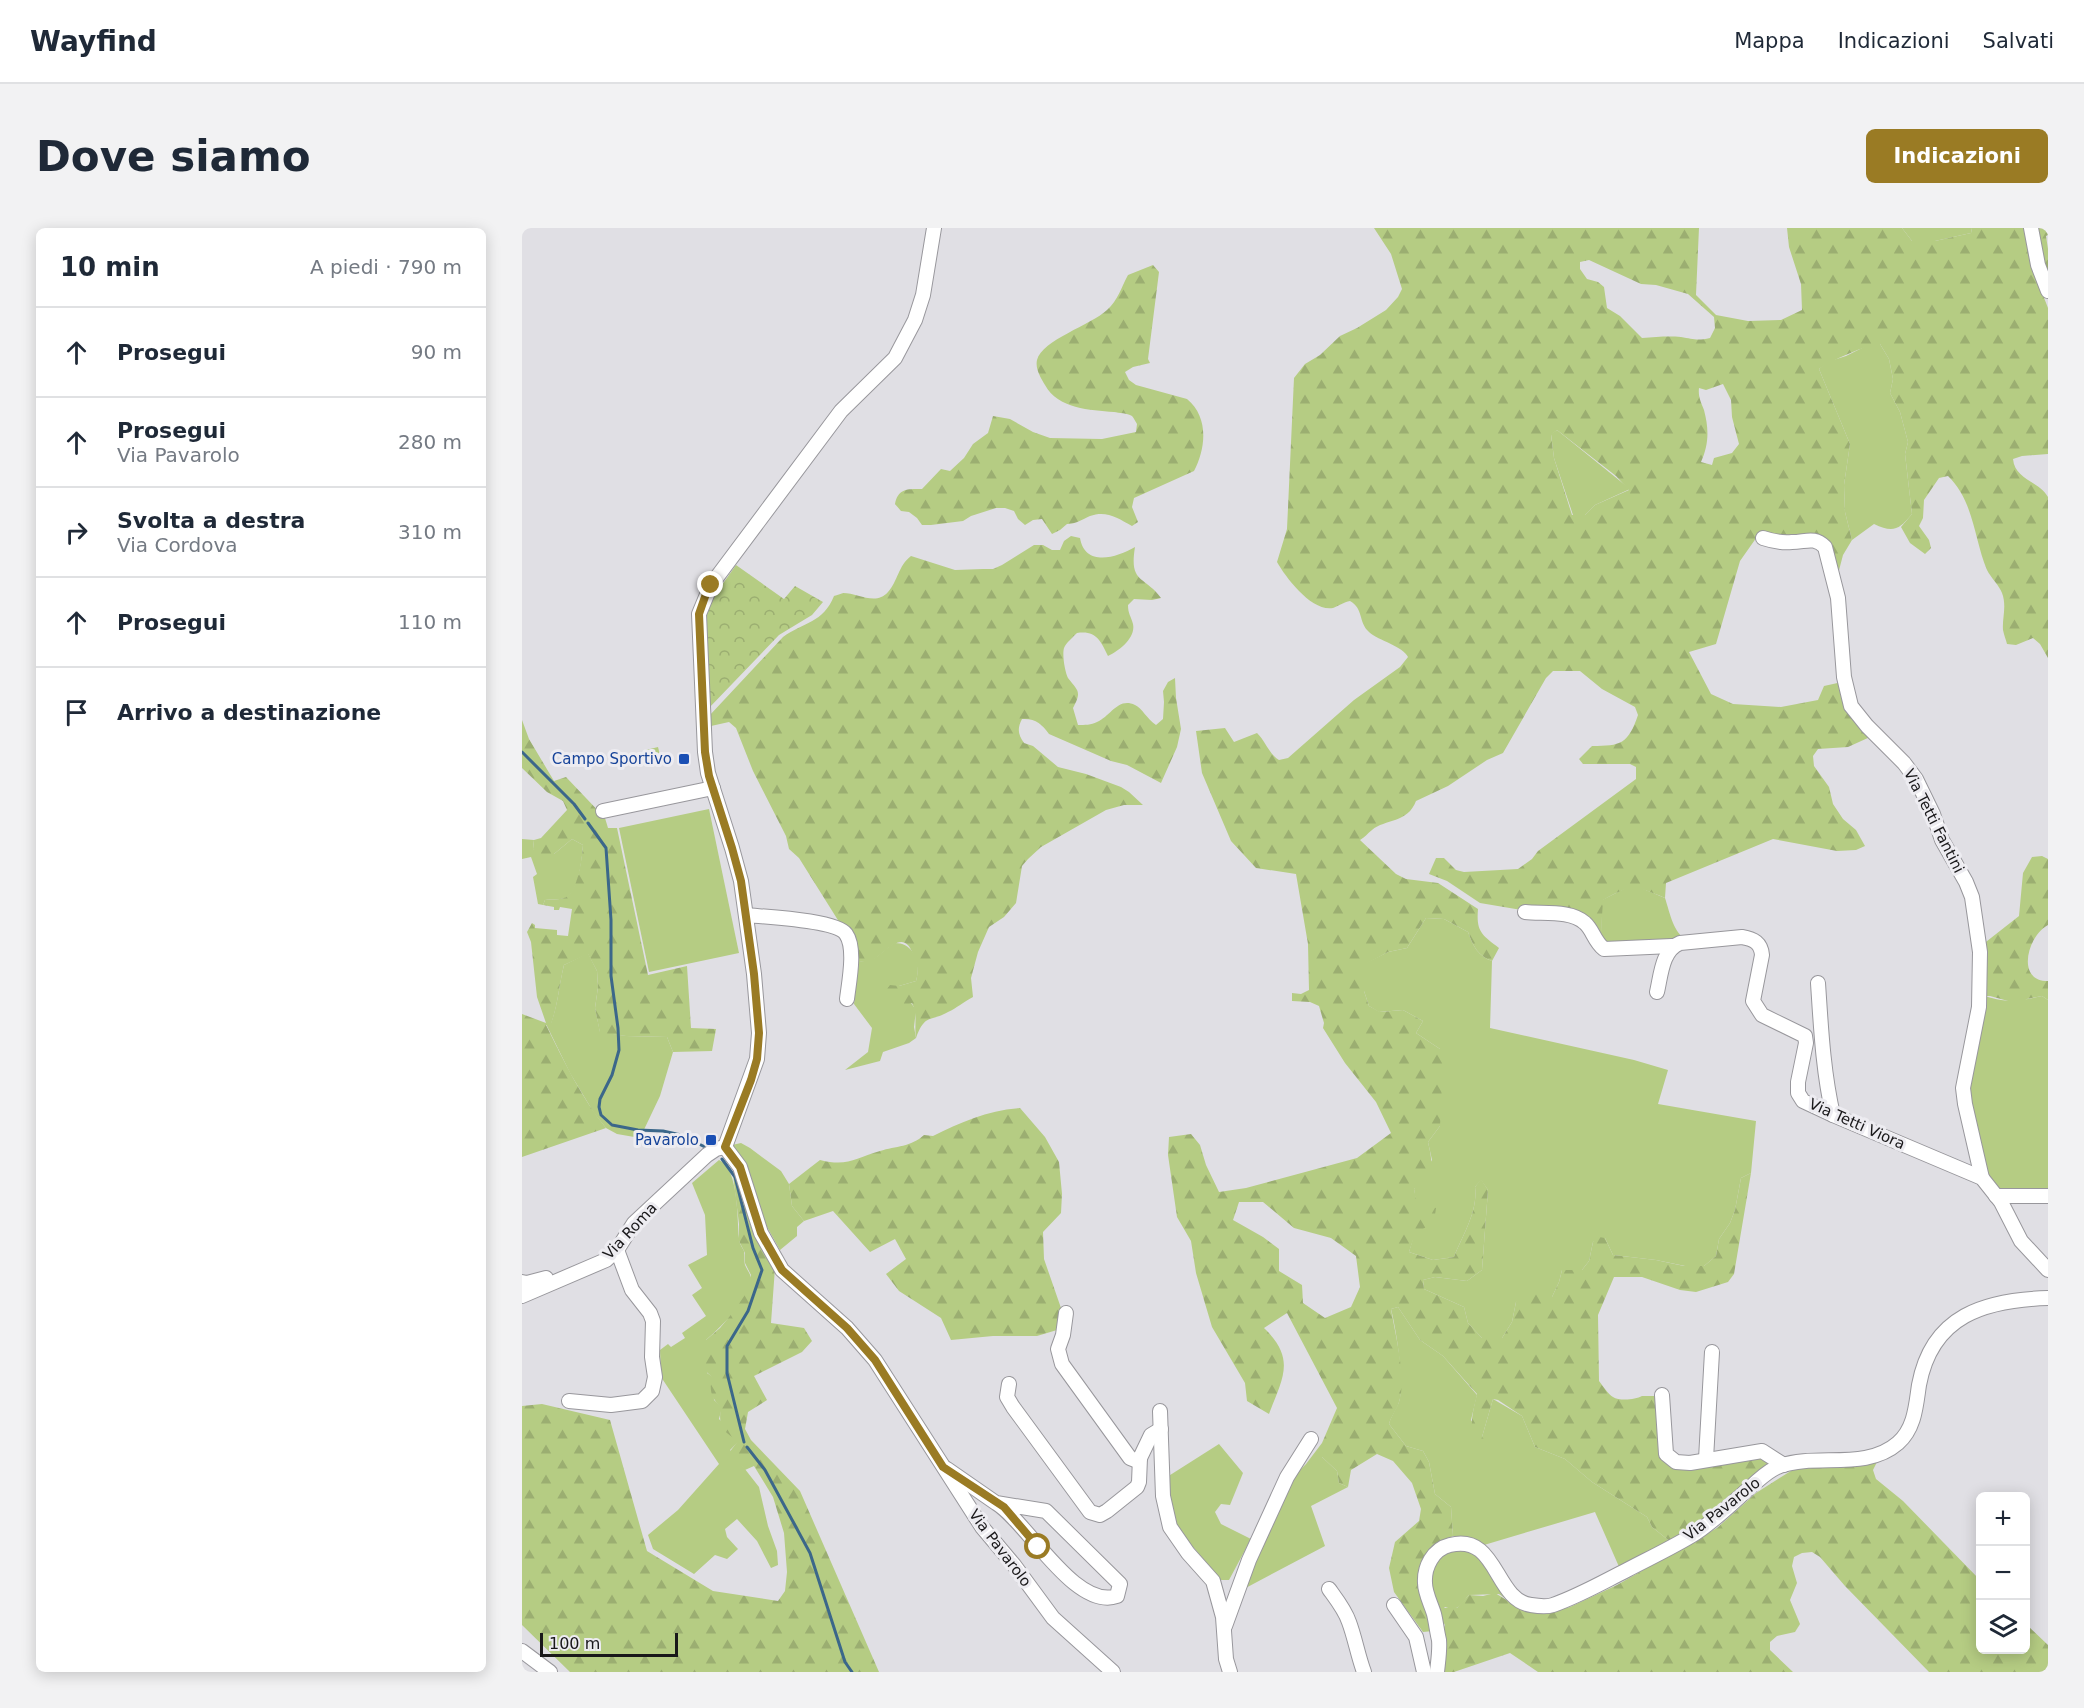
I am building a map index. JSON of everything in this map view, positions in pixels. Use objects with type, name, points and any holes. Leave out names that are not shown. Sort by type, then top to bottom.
[{"type":"street","points":[[725,1147],[751,1080],[759,1047],[746,915],[732,848],[706,789],[699,614],[707,591],[841,411],[895,357],[915,320],[923,295],[934,228]]},
{"type":"street","points":[[2031,228],[2038,266],[2048,291]]},
{"type":"street","name":"Via Tetti Fantini","points":[[1763,538],[1773,542],[1794,543],[1815,540],[1825,547],[1838,598],[1844,677],[1851,706],[1916,779],[1933,814],[1942,840],[1972,897],[1980,952],[1979,1007],[1964,1088],[1965,1104],[1982,1178]]},
{"type":"street","points":[[603,811],[706,789]]},
{"type":"street","points":[[1525,912],[1574,917],[1586,923],[1596,942],[1604,949],[1672,946]]},
{"type":"street","points":[[746,915],[833,926],[846,934],[852,954],[847,999]]},
{"type":"street","name":"Via Tetti Viora","points":[[1672,946],[1680,943],[1752,938],[1761,948],[1762,955],[1753,1001],[1762,1015],[1805,1036],[1806,1043],[1798,1082],[1798,1094],[1803,1101],[1982,1178]]},
{"type":"street","points":[[1657,992],[1667,953],[1672,946]]},
{"type":"street","points":[[1818,983],[1822,1053],[1833,1115]]},
{"type":"street","name":"Via Roma","points":[[522,1296],[606,1260],[617,1250],[634,1223],[707,1155],[716,1149],[725,1147]]},
{"type":"street","name":"Via Pavarolo","points":[[725,1147],[740,1167],[761,1233],[782,1270],[847,1328],[875,1360],[982,1527],[1014,1565],[1053,1618],[1113,1672]]},
{"type":"street","points":[[1982,1178],[1996,1196],[2021,1240],[2048,1270]]},
{"type":"street","points":[[1996,1196],[2032,1198],[2048,1196]]},
{"type":"street","points":[[569,1401],[612,1405],[642,1401],[652,1391],[655,1377],[652,1357],[653,1321],[650,1313],[632,1290],[617,1250]]},
{"type":"street","points":[[522,1282],[527,1283],[592,1262],[606,1260]]},
{"type":"street","name":"Via Pavarolo","points":[[1437,1672],[1439,1644],[1434,1614],[1425,1585],[1426,1568],[1440,1548],[1452,1544],[1466,1544],[1479,1549],[1493,1563],[1504,1584],[1518,1600],[1529,1605],[1551,1606],[1585,1592],[1694,1535],[1778,1466],[1798,1461],[1857,1459],[1880,1453],[1898,1443],[1914,1419],[1925,1359],[1935,1341],[1947,1328],[1974,1310],[1993,1304],[2048,1298]]},
{"type":"street","points":[[1066,1313],[1063,1335],[1058,1349],[1062,1364],[1130,1458],[1135,1460],[1140,1458]]},
{"type":"street","points":[[1706,1459],[1713,1352]]},
{"type":"street","points":[[1009,1384],[1007,1397],[1013,1407],[1090,1512],[1100,1515],[1137,1487],[1140,1458],[1151,1435],[1161,1429]]},
{"type":"street","points":[[1662,1395],[1666,1454],[1676,1462],[1762,1451],[1784,1465]]},
{"type":"street","points":[[1160,1411],[1163,1496],[1170,1527],[1213,1581],[1223,1617],[1226,1659],[1230,1672]]},
{"type":"street","points":[[1224,1628],[1249,1560],[1287,1477],[1311,1439]]},
{"type":"street","points":[[943,1467],[996,1503],[1004,1507],[1038,1547],[1074,1583],[1094,1594],[1112,1598],[1117,1596],[1120,1584],[1115,1578],[1080,1547],[1046,1511],[996,1503]]},
{"type":"street","points":[[1329,1589],[1350,1622],[1356,1651],[1364,1672]]},
{"type":"street","points":[[1394,1605],[1416,1637],[1424,1672]]},
{"type":"street","points":[[522,1651],[550,1672]]},
{"type":"green space","points":[[1374,228],[1699,228],[1696,295],[1716,315],[1748,321],[1781,320],[1802,310],[1801,284],[1789,247],[1787,228],[1902,228],[1912,241],[1935,241],[1971,233],[1972,228],[2024,228],[2032,267],[2048,308],[2048,454],[2013,459],[2018,472],[2039,487],[2048,497],[2048,658],[2040,644],[2033,638],[2016,645],[2007,644],[2003,630],[2002,593],[1987,570],[1963,497],[1948,476],[1939,478],[1924,500],[1923,518],[1919,526],[1929,540],[1931,548],[1925,554],[1910,543],[1901,527],[1912,514],[1905,454],[1908,442],[1900,412],[1890,393],[1893,379],[1889,359],[1880,344],[1849,353],[1819,369],[1850,444],[1844,485],[1845,512],[1852,540],[1843,555],[1837,578],[1829,545],[1759,534],[1740,561],[1716,644],[1689,652],[1711,694],[1733,704],[1781,707],[1818,700],[1824,686],[1842,682],[1870,737],[1848,747],[1818,749],[1813,756],[1814,766],[1829,787],[1833,804],[1843,819],[1856,830],[1865,846],[1856,850],[1837,851],[1773,839],[1666,883],[1665,898],[1633,888],[1603,900],[1601,933],[1596,935],[1588,921],[1480,903],[1447,881],[1429,874],[1436,858],[1444,858],[1456,870],[1464,872],[1518,869],[1532,859],[1538,851],[1636,779],[1636,767],[1630,764],[1583,764],[1579,759],[1592,746],[1617,744],[1627,738],[1638,715],[1635,707],[1602,689],[1580,671],[1553,671],[1546,678],[1503,753],[1487,760],[1448,786],[1416,801],[1408,813],[1396,820],[1377,826],[1360,840],[1396,874],[1406,879],[1438,883],[1478,909],[1478,923],[1481,932],[1499,948],[1492,961],[1477,950],[1468,932],[1444,919],[1426,918],[1407,948],[1388,952],[1364,965],[1364,991],[1369,1006],[1380,1012],[1403,1010],[1423,1021],[1416,1033],[1440,1049],[1452,1069],[1442,1086],[1440,1126],[1428,1142],[1431,1158],[1430,1169],[1414,1189],[1417,1203],[1436,1208],[1434,1222],[1415,1234],[1409,1252],[1433,1260],[1454,1257],[1472,1214],[1475,1187],[1481,1179],[1488,1190],[1482,1270],[1467,1281],[1435,1277],[1423,1280],[1424,1289],[1464,1307],[1468,1323],[1482,1338],[1502,1338],[1512,1322],[1516,1302],[1523,1295],[1540,1292],[1552,1297],[1562,1270],[1582,1270],[1589,1261],[1593,1242],[1599,1237],[1605,1238],[1613,1255],[1684,1266],[1704,1266],[1716,1256],[1719,1239],[1730,1223],[1741,1178],[1751,1173],[1734,1274],[1728,1282],[1696,1292],[1680,1290],[1642,1277],[1614,1277],[1598,1315],[1599,1381],[1609,1394],[1619,1399],[1660,1396],[1669,1461],[1762,1453],[1776,1463],[1693,1531],[1672,1543],[1652,1527],[1647,1517],[1592,1482],[1565,1459],[1535,1447],[1522,1416],[1498,1400],[1493,1399],[1482,1437],[1490,1446],[1478,1448],[1472,1428],[1472,1415],[1477,1394],[1443,1356],[1420,1340],[1398,1307],[1391,1309],[1402,1381],[1399,1402],[1389,1424],[1406,1446],[1423,1451],[1429,1462],[1435,1494],[1451,1507],[1453,1536],[1445,1540],[1423,1566],[1433,1631],[1423,1632],[1394,1592],[1389,1568],[1395,1542],[1419,1521],[1421,1509],[1412,1483],[1393,1461],[1377,1454],[1351,1470],[1348,1487],[1339,1483],[1337,1471],[1322,1457],[1322,1443],[1337,1408],[1287,1313],[1264,1328],[1280,1349],[1284,1369],[1269,1414],[1247,1401],[1245,1383],[1212,1327],[1196,1273],[1191,1241],[1177,1217],[1168,1155],[1169,1137],[1191,1134],[1200,1145],[1206,1165],[1219,1192],[1246,1188],[1357,1158],[1391,1133],[1376,1102],[1345,1063],[1323,1028],[1324,1023],[1319,1006],[1310,1002],[1292,1001],[1292,993],[1301,994],[1309,990],[1308,944],[1296,874],[1256,868],[1231,841],[1202,773],[1196,731],[1225,728],[1234,742],[1257,733],[1279,760],[1288,758],[1354,700],[1400,667],[1408,657],[1401,650],[1369,632],[1357,608],[1350,601],[1333,608],[1325,608],[1308,599],[1293,585],[1277,562],[1287,529],[1294,378],[1305,364],[1320,355],[1340,336],[1386,310],[1398,297],[1402,289],[1391,254]],"holes":[[[1589,260],[1641,284],[1656,285],[1688,294],[1714,317],[1715,328],[1710,338],[1698,340],[1676,337],[1642,338],[1620,316],[1607,308],[1604,287],[1598,282],[1587,279],[1580,269],[1580,262]],[[1723,384],[1731,400],[1732,417],[1739,444],[1732,453],[1714,458],[1712,465],[1701,462],[1707,443],[1707,424],[1699,397],[1699,388],[1706,390]],[[1557,430],[1616,476],[1629,490],[1595,505],[1585,515],[1572,515],[1554,458],[1551,435]],[[1239,1202],[1263,1202],[1294,1228],[1331,1238],[1356,1256],[1360,1287],[1351,1307],[1325,1318],[1303,1303],[1302,1285],[1279,1271],[1279,1249],[1233,1220]]]},
{"type":"green space","points":[[1902,228],[1972,228],[1971,233],[1935,241],[1912,241]]},
{"type":"green space","points":[[2034,228],[2048,228],[2046,236],[2048,288]]},
{"type":"green space","points":[[1153,265],[1159,272],[1148,359],[1150,363],[1133,367],[1125,372],[1129,380],[1136,385],[1187,399],[1194,406],[1202,424],[1203,443],[1194,471],[1134,498],[1132,507],[1138,522],[1132,526],[1112,516],[1096,514],[1076,523],[1067,524],[1052,534],[1042,519],[1033,520],[1025,525],[1014,511],[1005,508],[996,508],[963,521],[931,525],[922,525],[909,512],[901,511],[895,504],[901,492],[922,489],[941,469],[950,471],[964,458],[973,444],[988,433],[993,416],[1010,419],[1033,432],[1050,438],[1102,439],[1136,432],[1137,424],[1130,415],[1075,407],[1058,399],[1045,385],[1037,367],[1037,360],[1041,353],[1057,339],[1107,310],[1117,298],[1128,275]]},
{"type":"green space","points":[[1872,343],[1880,344],[1889,359],[1893,379],[1890,393],[1900,412],[1908,442],[1905,454],[1912,514],[1899,527],[1891,529],[1874,524],[1852,540],[1845,512],[1844,485],[1850,444],[1819,369],[1827,362],[1846,356]]},
{"type":"green space","points":[[1557,430],[1630,489],[1595,505],[1585,515],[1573,515],[1554,458],[1551,434]]},
{"type":"green space","points":[[1071,536],[1080,538],[1088,553],[1102,558],[1111,557],[1135,547],[1136,573],[1161,598],[1134,599],[1128,605],[1133,624],[1132,634],[1122,647],[1108,656],[1100,641],[1089,633],[1077,633],[1065,646],[1063,655],[1066,672],[1078,692],[1073,708],[1078,725],[1095,723],[1119,705],[1129,703],[1138,706],[1156,725],[1163,719],[1163,691],[1168,682],[1175,678],[1181,729],[1177,747],[1161,783],[1127,765],[1111,761],[1049,734],[1034,721],[1022,719],[1019,731],[1024,743],[1033,746],[1058,767],[1086,774],[1121,787],[1143,805],[1124,805],[1106,810],[1041,847],[1028,859],[1022,866],[1016,903],[1004,917],[989,927],[978,952],[971,978],[973,997],[942,1015],[926,1021],[916,1038],[912,1003],[895,1009],[887,1008],[884,998],[890,985],[899,986],[916,981],[916,964],[908,946],[903,942],[898,943],[874,960],[859,961],[856,943],[841,925],[799,858],[789,849],[786,836],[753,771],[736,728],[729,722],[711,726],[709,716],[783,637],[819,617],[830,605],[834,596],[843,593],[867,598],[883,596],[891,588],[903,564],[911,556],[955,570],[993,569],[1034,545],[1060,550],[1064,541]]},
{"type":"green space","points":[[736,565],[784,599],[795,586],[823,602],[812,615],[779,635],[708,709],[704,625],[710,602]]},
{"type":"green space","points":[[522,720],[529,739],[554,781],[566,777],[605,818],[608,828],[617,828],[648,975],[687,966],[691,1028],[716,1029],[712,1051],[673,1052],[667,1037],[600,1033],[595,1008],[598,987],[597,971],[588,954],[564,965],[551,1024],[546,1025],[581,1091],[606,1128],[522,1157],[522,1014],[546,1023],[537,997],[531,942],[527,932],[532,923],[535,928],[557,930],[557,935],[568,936],[572,909],[560,907],[559,910],[554,910],[554,907],[543,905],[545,900],[564,898],[573,890],[582,858],[583,845],[572,839],[546,858],[533,849],[534,840],[541,838],[567,810],[563,801],[547,792],[522,768]]},
{"type":"green space","points":[[658,747],[662,763],[649,766],[646,750]]},
{"type":"green space","points":[[709,809],[739,953],[649,972],[619,828]]},
{"type":"green space","points":[[522,839],[534,840],[533,849],[554,854],[572,839],[583,845],[577,883],[570,895],[563,899],[545,900],[543,905],[538,904],[533,877],[537,874],[531,857],[522,859]]},
{"type":"green space","points":[[2042,856],[2048,859],[2048,925],[2035,938],[2028,957],[2028,966],[2031,974],[2038,979],[2048,981],[2048,1000],[2042,996],[2027,999],[2019,1004],[1990,996],[1980,996],[1982,945],[2019,916],[2023,873],[2032,857]]},
{"type":"green space","points":[[1626,888],[1641,888],[1665,898],[1674,925],[1684,938],[1672,944],[1606,946],[1596,935],[1601,933],[1602,900]]},
{"type":"green space","points":[[1426,918],[1444,919],[1468,932],[1477,950],[1492,961],[1490,1028],[1634,1060],[1668,1070],[1658,1104],[1756,1121],[1751,1173],[1741,1178],[1730,1223],[1719,1239],[1716,1256],[1704,1266],[1685,1266],[1613,1255],[1605,1238],[1593,1242],[1589,1261],[1582,1270],[1562,1270],[1552,1297],[1516,1302],[1512,1322],[1502,1338],[1482,1338],[1468,1323],[1464,1307],[1424,1289],[1423,1280],[1435,1277],[1467,1281],[1482,1270],[1488,1190],[1481,1180],[1475,1187],[1472,1214],[1454,1257],[1433,1260],[1409,1252],[1416,1221],[1414,1189],[1432,1160],[1428,1142],[1440,1126],[1440,1049],[1416,1033],[1423,1021],[1403,1010],[1379,1012],[1369,1006],[1364,991],[1364,964],[1388,952],[1407,948]]},
{"type":"green space","points":[[895,943],[902,944],[912,951],[917,962],[916,981],[899,986],[916,1010],[914,1027],[916,1038],[909,1043],[883,1052],[880,1061],[845,1070],[868,1052],[872,1028],[854,1004],[859,961],[874,958]]},
{"type":"green space","points":[[588,953],[597,971],[598,987],[595,1008],[600,1032],[626,1036],[667,1037],[673,1052],[660,1096],[640,1138],[617,1134],[606,1128],[594,1113],[570,1073],[546,1024],[551,1023],[564,965]]},
{"type":"green space","points":[[1980,996],[2011,1001],[2042,996],[2048,1000],[2048,1195],[1997,1195],[1983,1178],[1966,1104]]},
{"type":"green space","points":[[1020,1108],[1045,1137],[1059,1162],[1061,1213],[1043,1232],[1044,1259],[1061,1308],[1057,1330],[1037,1336],[993,1336],[951,1340],[941,1318],[899,1291],[886,1274],[906,1259],[895,1239],[870,1252],[833,1211],[804,1221],[792,1206],[789,1184],[820,1160],[838,1163],[851,1161],[909,1144],[924,1135],[933,1136],[986,1114]]},
{"type":"green space","points":[[741,1143],[781,1171],[789,1184],[792,1206],[804,1221],[797,1227],[797,1236],[780,1250],[754,1197],[747,1168],[732,1145]]},
{"type":"green space","points":[[719,1160],[726,1165],[734,1183],[739,1240],[752,1284],[738,1308],[706,1340],[707,1373],[713,1377],[714,1400],[722,1407],[719,1419],[739,1441],[730,1450],[759,1487],[768,1526],[777,1551],[778,1565],[771,1568],[757,1541],[737,1519],[725,1529],[727,1537],[738,1549],[727,1559],[715,1555],[694,1574],[653,1549],[648,1535],[678,1510],[719,1464],[661,1377],[660,1350],[668,1344],[671,1347],[685,1338],[682,1333],[706,1316],[692,1295],[702,1288],[688,1265],[707,1255],[705,1215],[692,1183]]},
{"type":"green space","points":[[733,1175],[736,1176],[741,1187],[750,1224],[775,1268],[771,1323],[804,1328],[812,1341],[802,1352],[754,1376],[767,1400],[748,1412],[745,1429],[751,1440],[800,1491],[879,1672],[570,1672],[522,1625],[522,1406],[542,1404],[610,1420],[647,1551],[713,1591],[778,1601],[785,1591],[787,1572],[784,1533],[773,1497],[754,1466],[745,1470],[741,1465],[725,1458],[738,1441],[722,1427],[721,1407],[712,1394],[712,1377],[700,1366],[697,1354],[706,1340],[734,1311],[751,1286],[751,1275],[739,1241]]},
{"type":"green space","points":[[1398,1307],[1420,1340],[1443,1356],[1477,1395],[1471,1420],[1482,1437],[1493,1399],[1522,1416],[1535,1447],[1565,1459],[1592,1482],[1647,1517],[1652,1527],[1672,1543],[1620,1569],[1595,1512],[1484,1545],[1470,1537],[1453,1536],[1451,1507],[1435,1494],[1429,1462],[1423,1451],[1406,1446],[1389,1424],[1401,1393],[1399,1356],[1391,1309]]},
{"type":"green space","points":[[1322,1443],[1322,1457],[1337,1471],[1339,1483],[1348,1487],[1311,1506],[1325,1546],[1240,1591],[1285,1485],[1306,1464]]},
{"type":"green space","points":[[1219,1444],[1243,1473],[1230,1505],[1221,1504],[1215,1512],[1221,1524],[1251,1539],[1229,1580],[1221,1580],[1178,1529],[1170,1507],[1167,1477]]},
{"type":"green space","points":[[1872,1460],[1877,1462],[1873,1470],[1876,1479],[1903,1501],[1976,1576],[1976,1654],[2030,1654],[2030,1628],[2048,1645],[2048,1672],[1929,1672],[1845,1586],[1820,1557],[1812,1552],[1794,1557],[1792,1566],[1797,1583],[1790,1600],[1800,1624],[1795,1632],[1777,1636],[1770,1642],[1770,1650],[1793,1672],[1538,1672],[1510,1653],[1454,1672],[1442,1672],[1445,1625],[1439,1613],[1440,1608],[1457,1608],[1469,1595],[1483,1596],[1495,1593],[1518,1607],[1535,1612],[1550,1612],[1570,1607],[1617,1585],[1717,1528],[1756,1493],[1794,1469]]},
{"type":"green space","points":[[1453,1547],[1478,1552],[1518,1607],[1499,1594],[1469,1595],[1459,1607],[1453,1609],[1445,1607],[1440,1613],[1445,1621],[1443,1629],[1427,1584],[1434,1560]]},
{"type":"waterway","points":[[522,752],[574,804],[585,819]]},
{"type":"waterway","points":[[588,823],[606,848],[611,920],[611,976],[619,1050],[612,1075],[600,1099],[601,1115],[612,1125],[681,1135],[707,1148]]},
{"type":"waterway","points":[[722,1159],[735,1177],[753,1248],[762,1270],[748,1311],[727,1346],[727,1373],[744,1442]]},
{"type":"waterway","points":[[747,1447],[765,1470],[810,1553],[845,1662],[852,1672]]},
{"type":"place","name":"Campo Sportivo","points":[[684,759]]},
{"type":"place","name":"Pavarolo","points":[[711,1140]]},
{"type":"route","points":[[711,585],[699,614],[705,752],[709,776],[741,881],[754,974],[759,1033],[757,1059],[751,1080],[725,1147],[740,1167],[761,1233],[782,1270],[847,1328],[875,1360],[943,1467],[1004,1507],[1038,1547]]}]
